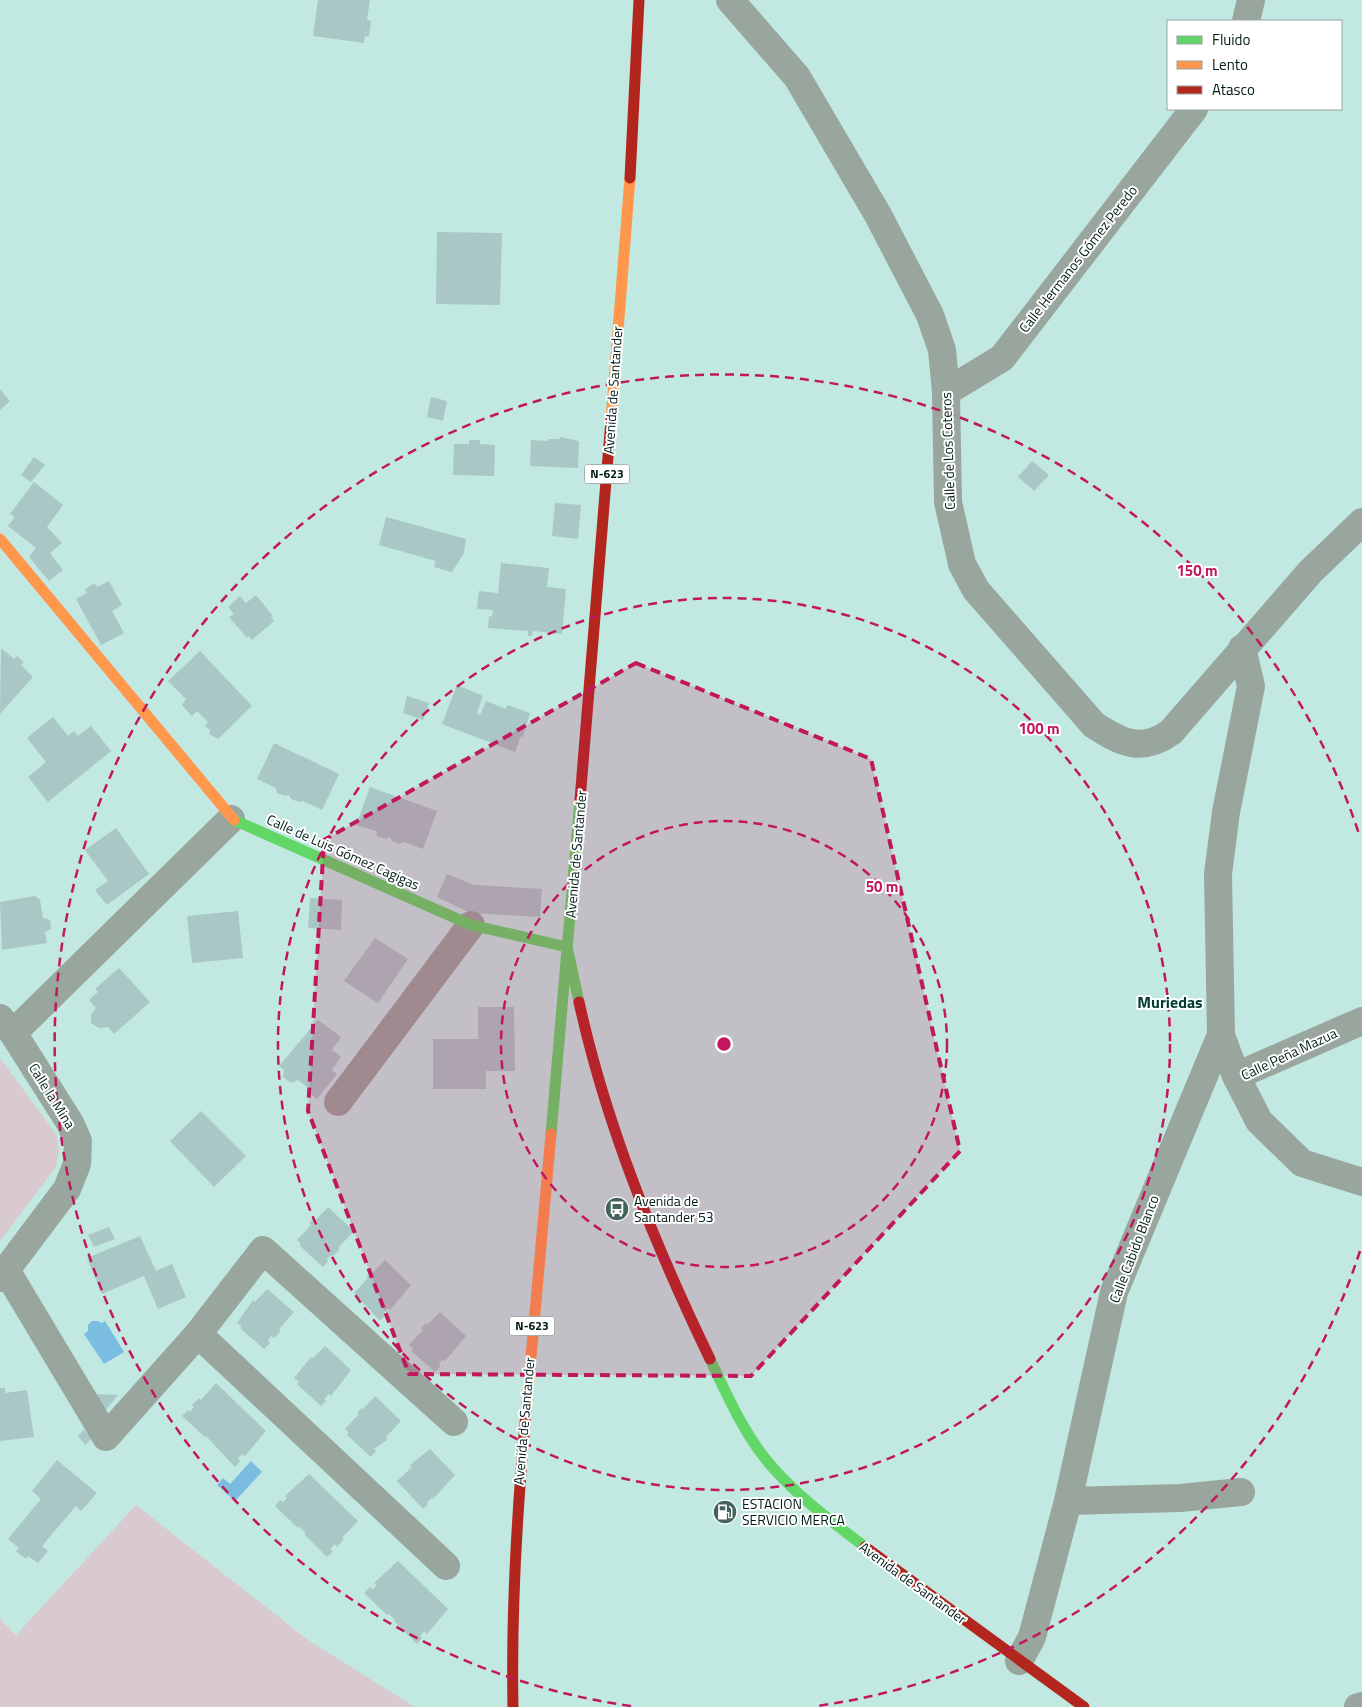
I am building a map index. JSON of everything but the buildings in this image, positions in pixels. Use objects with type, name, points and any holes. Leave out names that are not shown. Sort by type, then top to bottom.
[{"type":"main road","name":"Avenida de Santander","points":[[512,1707],[512,1654],[518,1500],[590,689],[634,120],[639,0]]},
{"type":"main road","name":"Calle de Luis Gómez Cagigas","points":[[0,539],[231,819],[471,925],[567,947]]},
{"type":"main road","name":"Avenida de Santander","points":[[567,947],[588,1043],[630,1172],[686,1310],[713,1366],[735,1411],[775,1470],[818,1512],[863,1547],[1084,1707]]},
{"type":"street","name":"Calle de Los Coteros","points":[[730,0],[797,77],[878,215],[930,314],[942,350],[946,392],[948,502],[962,564],[976,590],[1094,725],[1118,741],[1146,745],[1159,741],[1172,732],[1242,648],[1310,572],[1362,522]]},
{"type":"street","points":[[1246,20],[1251,0]]},
{"type":"street","name":"Calle Hermanos Gómez Peredo","points":[[946,392],[1002,358],[1193,110]]},
{"type":"street","points":[[1236,1076],[1221,1036],[1218,874],[1226,812],[1251,686],[1242,648]]},
{"type":"street","points":[[6,1026],[231,819]]},
{"type":"street","points":[[338,1102],[471,925]]},
{"type":"street","name":"Calle Peña Mazua","points":[[1362,1021],[1236,1076],[1259,1122],[1302,1163],[1362,1182]]},
{"type":"street","name":"Calle la Mina","points":[[3,1274],[67,1189],[77,1164],[78,1141],[70,1123],[6,1026]]},
{"type":"street","name":"Calle Cabido Blanco","points":[[1019,1661],[1032,1637],[1068,1501],[1114,1292],[1221,1036]]},
{"type":"street","points":[[3,1274],[106,1437],[198,1334],[263,1250],[454,1422]]},
{"type":"street","points":[[198,1334],[446,1566]]},
{"type":"street","points":[[1068,1501],[1180,1498],[1241,1492]]},
{"type":"street","points":[[1358,1707],[1362,1706]]},
{"type":"highlighted area","points":[[636,663],[871,759],[960,1151],[751,1376],[409,1374],[308,1111],[324,840]]},
{"type":"shaded area","points":[[0,1058],[56,1134],[59,1150],[56,1167],[0,1241]]},
{"type":"shaded area","points":[[136,1505],[308,1640],[415,1707],[0,1707],[0,1619],[16,1635]]},
{"type":"water","points":[[92,1321],[101,1323],[105,1321],[124,1352],[104,1364],[84,1334],[88,1331],[88,1325]]},
{"type":"water","points":[[251,1461],[262,1472],[235,1501],[217,1485],[223,1478],[230,1484]]},
{"type":"traffic: fast","points":[[551,1134],[580,800]]},
{"type":"traffic: fast","points":[[234,820],[471,925],[567,947],[579,1002]]},
{"type":"traffic: fast","points":[[710,1359],[738,1417],[765,1458],[785,1481],[807,1501],[865,1547]]},
{"type":"traffic: slow","points":[[611,420],[630,178]]},
{"type":"traffic: slow","points":[[0,539],[234,820]]},
{"type":"traffic: slow","points":[[526,1413],[551,1134]]},
{"type":"traffic: jam","points":[[630,178],[639,0]]},
{"type":"traffic: jam","points":[[580,800],[611,420]]},
{"type":"traffic: jam","points":[[579,1002],[603,1094],[634,1184],[670,1272],[710,1359]]},
{"type":"traffic: jam","points":[[513,1707],[515,1560],[526,1413]]},
{"type":"traffic: jam","points":[[865,1547],[1084,1707]]},
{"type":"place","name":"Avenida de Santander 53","points":[[617,1209]]},
{"type":"place","name":"ESTACION SERVICIO MERCA","points":[[725,1512]]},
{"type":"district","name":"Muriedas","points":[[1170,1002]]}]
